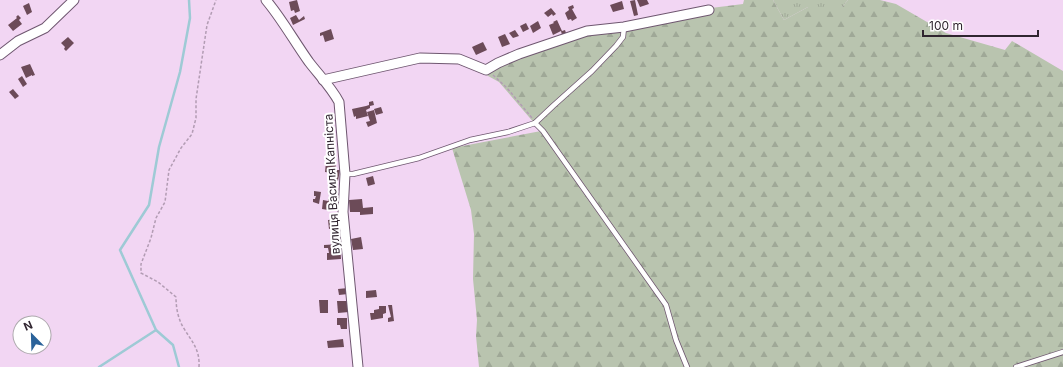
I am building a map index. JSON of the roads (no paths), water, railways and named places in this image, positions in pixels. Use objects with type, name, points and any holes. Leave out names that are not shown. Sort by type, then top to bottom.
[{"type":"street","points":[[0,55],[18,41],[45,28],[74,0]]},
{"type":"street","name":"вулиця Василя Капніста","points":[[266,0],[313,68],[339,102],[344,174],[343,212],[358,367]]},
{"type":"street","points":[[323,80],[420,58],[459,59],[486,70],[519,54],[586,31],[624,26],[709,10]]},
{"type":"lane","points":[[344,174],[353,174],[419,158],[470,140],[508,132],[536,123],[606,56],[623,37],[624,26]]},
{"type":"lane","points":[[536,123],[544,131],[666,305],[676,340],[687,367]]},
{"type":"lane","points":[[1016,367],[1063,352]]},
{"type":"waterway","points":[[179,367],[173,345],[156,330],[120,250],[149,205],[159,147],[180,72],[190,18],[189,0]]},
{"type":"waterway","points":[[99,367],[156,330]]}]
